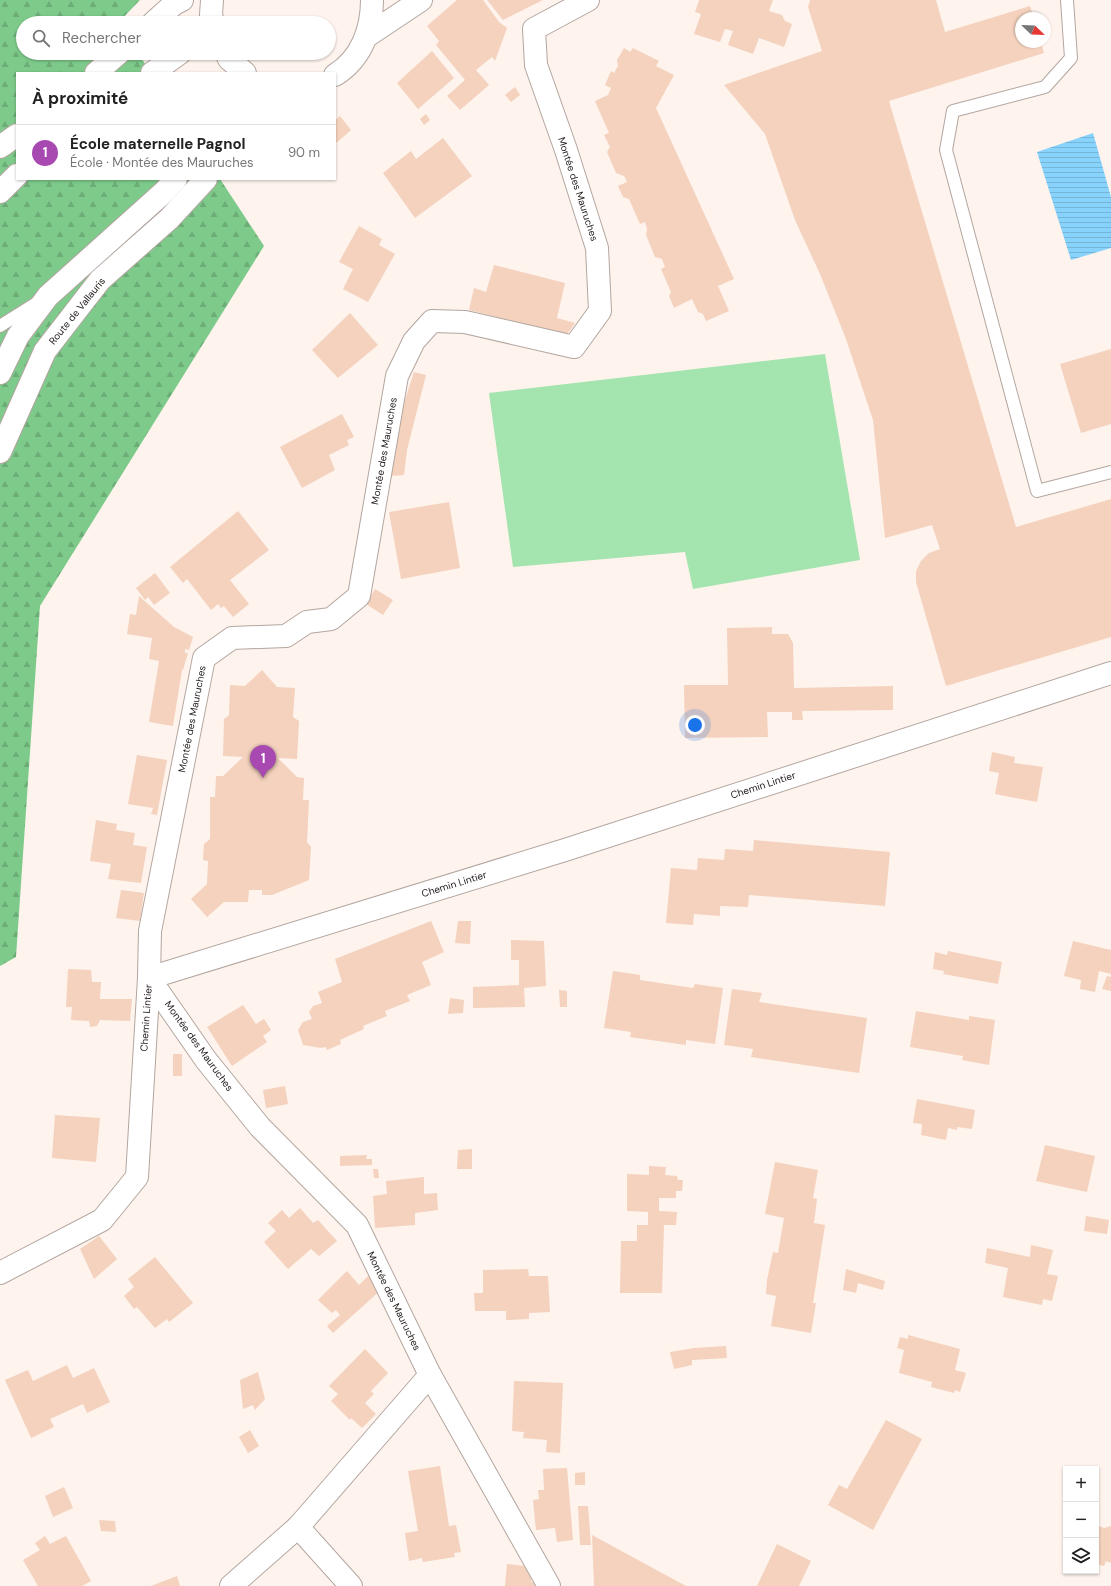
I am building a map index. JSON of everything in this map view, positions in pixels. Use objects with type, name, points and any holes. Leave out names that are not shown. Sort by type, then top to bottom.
[{"type":"street","points":[[161,16],[174,4],[182,0]]},
{"type":"street","points":[[211,16],[212,0]]},
{"type":"street","points":[[336,74],[343,70],[357,55],[367,36],[372,16],[372,0]]},
{"type":"street","points":[[367,36],[421,0]]},
{"type":"street","name":"Montée des Mauruches","points":[[548,1586],[430,1375],[357,1225],[260,1127],[206,1060],[149,978],[150,931],[204,658],[232,638],[286,636],[306,622],[331,619],[359,596],[397,376],[414,340],[432,321],[466,322],[574,347],[600,310],[597,248],[566,150],[536,65],[534,29],[588,0]]},
{"type":"street","points":[[97,72],[111,60]]},
{"type":"street","points":[[153,72],[170,60]]},
{"type":"street","points":[[228,62],[243,72]]},
{"type":"street","points":[[0,148],[16,136]]},
{"type":"street","points":[[0,192],[16,176]]},
{"type":"street","points":[[0,373],[18,336],[48,296],[164,192],[175,180]]},
{"type":"street","name":"Route de Vallauris","points":[[0,452],[45,351],[100,280],[169,219],[205,180]]},
{"type":"street","name":"Chemin Lintier","points":[[0,1273],[102,1220],[136,1177],[149,978],[564,850],[1111,673]]},
{"type":"street","points":[[231,1586],[298,1527],[430,1375]]},
{"type":"street","points":[[298,1527],[351,1586]]},
{"type":"lane","points":[[1067,0],[1071,58],[1045,88],[953,111],[946,150],[1037,491],[1111,472]]},
{"type":"lane","points":[[0,326],[48,296]]},
{"type":"green space","points":[[0,0],[140,0],[125,16],[16,16],[16,60],[143,60],[150,72],[16,72],[16,180],[221,180],[264,246],[40,606],[16,957],[0,966]]},
{"type":"green space","points":[[825,354],[860,560],[693,589],[685,552],[513,567],[489,393]]},
{"type":"water","points":[[1093,133],[1111,197],[1111,248],[1071,260],[1037,152]]},
{"type":"building","points":[[457,0],[483,0],[499,22],[507,28],[495,61],[492,57],[476,70],[489,85],[460,110],[447,96],[465,80],[436,45],[439,41],[427,26]]},
{"type":"building","points":[[487,0],[543,0],[503,20]]},
{"type":"building","points":[[699,0],[773,0],[769,11],[782,15],[785,21],[792,24],[784,47],[759,38],[753,54],[728,45],[733,31],[725,29],[720,42],[694,34],[701,14],[695,12]]},
{"type":"building","points":[[810,0],[936,0],[945,32],[1030,6],[1032,12],[1015,12],[1015,48],[1043,48],[1044,53],[889,101],[1016,527],[1111,499],[1111,637],[946,686],[916,582],[916,571],[921,561],[929,553],[940,549],[932,525],[885,538],[873,420],[846,339],[820,274],[795,220],[765,134],[724,85],[822,51],[808,7]]},
{"type":"building","points":[[624,48],[630,52],[633,48],[659,61],[656,66],[674,75],[656,108],[734,279],[718,286],[729,311],[706,321],[703,314],[698,312],[692,299],[674,308],[669,296],[671,292],[661,269],[665,267],[662,259],[655,257],[646,235],[647,229],[645,222],[640,224],[629,199],[623,197],[618,186],[627,182],[624,176],[616,173],[607,152],[610,147],[604,135],[609,133],[595,101],[608,95],[611,88],[605,85],[611,71],[614,73],[618,66],[617,60]]},
{"type":"building","points":[[432,51],[454,78],[418,109],[397,83]]},
{"type":"building","points":[[515,87],[520,95],[511,102],[505,95]]},
{"type":"building","points":[[426,114],[430,120],[424,125],[420,119]]},
{"type":"building","points":[[340,116],[351,130],[336,143],[336,119]]},
{"type":"building","points":[[443,138],[472,176],[415,218],[383,173],[411,151],[416,159]]},
{"type":"building","points":[[359,226],[382,239],[379,245],[395,254],[368,302],[343,289],[353,269],[339,262]]},
{"type":"building","points":[[494,265],[565,283],[557,318],[575,323],[566,335],[469,310],[474,288],[486,292]]},
{"type":"building","points":[[350,313],[378,345],[338,378],[312,350]]},
{"type":"building","points":[[1111,349],[1111,424],[1081,433],[1060,364]]},
{"type":"building","points":[[414,372],[426,375],[407,450],[404,475],[391,476],[399,426]]},
{"type":"building","points":[[342,414],[354,437],[347,440],[349,445],[329,455],[335,470],[302,488],[280,447]]},
{"type":"building","points":[[449,502],[460,568],[401,579],[389,512]]},
{"type":"building","points":[[238,511],[269,550],[230,580],[249,604],[233,617],[224,606],[221,608],[218,604],[211,610],[187,579],[183,583],[170,567]]},
{"type":"building","points":[[155,573],[170,593],[154,605],[148,597],[145,600],[136,588]]},
{"type":"building","points":[[375,589],[393,600],[383,615],[366,604]]},
{"type":"building","points":[[139,596],[174,627],[193,637],[189,650],[185,649],[185,653],[188,653],[182,670],[173,726],[149,722],[159,661],[149,659],[152,638],[127,634],[130,614],[136,615]]},
{"type":"building","points":[[772,627],[772,634],[788,634],[793,643],[794,688],[893,686],[893,710],[802,711],[803,720],[792,720],[792,712],[767,712],[768,737],[685,738],[684,685],[728,685],[727,628]]},
{"type":"building","points":[[262,670],[277,687],[295,688],[293,717],[299,721],[297,759],[278,758],[297,777],[304,778],[303,800],[309,800],[307,842],[311,847],[309,880],[272,895],[262,895],[262,890],[249,890],[248,902],[224,902],[207,917],[191,899],[207,884],[208,861],[203,860],[204,844],[210,839],[210,797],[215,797],[216,776],[223,776],[243,757],[223,756],[224,719],[229,715],[230,685],[245,686]]},
{"type":"building","points":[[992,752],[1015,757],[1014,763],[1043,767],[1037,802],[995,794],[999,773],[989,771]]},
{"type":"building","points":[[137,755],[167,760],[157,815],[151,814],[153,808],[128,804]]},
{"type":"building","points":[[96,820],[117,824],[116,830],[135,833],[133,845],[147,847],[141,883],[108,879],[111,864],[90,861]]},
{"type":"building","points":[[754,840],[890,852],[885,906],[749,895],[748,907],[720,906],[720,916],[694,914],[693,925],[666,923],[671,868],[697,870],[698,858],[724,860],[725,849],[753,851]]},
{"type":"building","points":[[121,890],[144,893],[140,921],[116,918]]},
{"type":"building","points":[[431,921],[444,952],[422,962],[431,985],[407,995],[410,1001],[385,1011],[387,1016],[363,1026],[364,1029],[340,1040],[341,1044],[327,1050],[326,1047],[321,1048],[303,1045],[298,1030],[303,1022],[312,1019],[309,1012],[313,1006],[322,1003],[318,992],[342,982],[335,959]]},
{"type":"building","points":[[458,921],[471,921],[470,944],[455,943]]},
{"type":"building","points":[[511,940],[544,941],[546,986],[524,988],[525,1007],[473,1008],[473,987],[519,985],[519,960],[511,960]]},
{"type":"building","points":[[1073,941],[1111,950],[1111,974],[1099,971],[1095,992],[1080,989],[1081,980],[1064,976]]},
{"type":"building","points":[[948,951],[1002,962],[998,984],[943,974],[944,971],[933,969],[935,952],[947,955]]},
{"type":"building","points":[[68,969],[91,970],[92,982],[101,982],[100,999],[132,999],[130,1021],[100,1020],[97,1026],[90,1027],[89,1021],[71,1020],[72,1007],[66,1007]]},
{"type":"building","points":[[613,971],[640,975],[640,980],[693,988],[695,984],[723,988],[715,1044],[686,1040],[686,1045],[630,1037],[631,1032],[604,1028]]},
{"type":"building","points":[[1107,976],[1111,977],[1111,991],[1102,989]]},
{"type":"building","points":[[732,989],[762,993],[759,1002],[867,1018],[859,1073],[751,1057],[753,1049],[724,1045]]},
{"type":"building","points":[[559,990],[567,991],[567,1007],[560,1007]]},
{"type":"building","points":[[450,998],[464,1000],[463,1013],[448,1014]]},
{"type":"building","points":[[243,1005],[256,1024],[264,1019],[271,1030],[263,1036],[267,1042],[232,1066],[207,1027]]},
{"type":"building","points":[[916,1011],[969,1020],[969,1016],[995,1020],[989,1065],[962,1060],[963,1056],[910,1047]]},
{"type":"building","points":[[173,1054],[182,1054],[182,1076],[173,1076]]},
{"type":"building","points":[[285,1086],[288,1104],[266,1108],[263,1090]]},
{"type":"building","points":[[917,1099],[975,1110],[972,1129],[957,1127],[957,1130],[948,1128],[946,1140],[921,1135],[922,1124],[913,1123]]},
{"type":"building","points":[[55,1115],[100,1118],[96,1162],[52,1158]]},
{"type":"building","points":[[1045,1145],[1095,1156],[1087,1192],[1036,1181]]},
{"type":"building","points":[[472,1149],[472,1169],[457,1169],[458,1150]]},
{"type":"building","points":[[367,1155],[366,1159],[372,1159],[372,1165],[340,1166],[340,1156]]},
{"type":"building","points":[[775,1162],[818,1170],[813,1198],[817,1199],[814,1223],[825,1225],[813,1303],[816,1303],[811,1333],[771,1326],[776,1296],[766,1294],[767,1280],[773,1252],[778,1253],[784,1218],[765,1214]]},
{"type":"building","points":[[649,1166],[666,1167],[665,1175],[677,1176],[678,1180],[683,1180],[682,1191],[676,1191],[676,1198],[659,1198],[659,1211],[677,1212],[676,1225],[664,1225],[662,1293],[620,1293],[621,1241],[637,1241],[637,1225],[648,1225],[648,1212],[627,1211],[627,1174],[649,1175]]},
{"type":"building","points":[[373,1169],[378,1169],[379,1178],[374,1178]]},
{"type":"building","points":[[424,1177],[424,1194],[437,1193],[438,1210],[415,1213],[415,1225],[375,1228],[373,1196],[387,1194],[386,1181]]},
{"type":"building","points":[[300,1208],[313,1223],[318,1220],[337,1241],[319,1256],[311,1249],[288,1269],[264,1242],[276,1231],[268,1223],[282,1210],[289,1218]]},
{"type":"building","points":[[1086,1216],[1109,1220],[1107,1234],[1084,1231]]},
{"type":"building","points":[[99,1236],[117,1259],[94,1279],[80,1249]]},
{"type":"building","points":[[1031,1245],[1053,1250],[1047,1274],[1058,1276],[1052,1301],[1043,1299],[1042,1305],[1003,1297],[1008,1268],[985,1263],[987,1248],[1030,1257]]},
{"type":"building","points":[[155,1257],[193,1303],[169,1322],[167,1319],[155,1328],[137,1307],[134,1309],[124,1296],[134,1287],[128,1279]]},
{"type":"building","points":[[528,1269],[529,1276],[548,1276],[550,1312],[529,1313],[529,1319],[506,1320],[506,1311],[475,1311],[474,1293],[483,1293],[483,1270]]},
{"type":"building","points":[[846,1269],[885,1281],[883,1290],[858,1283],[856,1293],[843,1290]]},
{"type":"building","points":[[347,1271],[359,1285],[369,1275],[382,1289],[333,1333],[327,1326],[340,1315],[336,1310],[332,1313],[318,1300]]},
{"type":"building","points":[[908,1335],[960,1349],[955,1370],[966,1373],[960,1392],[955,1390],[954,1393],[931,1387],[932,1382],[899,1373],[904,1350],[897,1348],[900,1337],[908,1339]]},
{"type":"building","points":[[726,1346],[727,1358],[692,1360],[692,1365],[674,1369],[670,1352],[694,1348]]},
{"type":"building","points":[[365,1349],[388,1373],[371,1391],[374,1394],[365,1403],[376,1414],[362,1428],[351,1418],[350,1420],[331,1401],[338,1394],[329,1386]]},
{"type":"building","points":[[67,1365],[73,1378],[94,1368],[110,1402],[87,1413],[83,1404],[50,1419],[54,1427],[31,1438],[5,1380],[28,1370],[33,1381]]},
{"type":"building","points":[[258,1372],[265,1399],[255,1410],[253,1405],[243,1409],[240,1380]]},
{"type":"building","points":[[514,1381],[563,1383],[560,1453],[546,1452],[547,1440],[523,1438],[524,1432],[512,1431]]},
{"type":"building","points":[[886,1420],[922,1439],[873,1530],[828,1505],[839,1485],[847,1489]]},
{"type":"building","points":[[250,1430],[259,1446],[248,1453],[239,1437]]},
{"type":"building","points":[[440,1466],[449,1526],[456,1525],[461,1552],[454,1553],[455,1557],[423,1562],[422,1558],[409,1561],[405,1533],[418,1531],[408,1471]]},
{"type":"building","points":[[567,1468],[573,1540],[557,1542],[555,1528],[536,1530],[533,1500],[539,1499],[538,1490],[544,1490],[543,1469]]},
{"type":"building","points":[[585,1472],[585,1485],[575,1485],[575,1473]]},
{"type":"building","points":[[64,1487],[73,1508],[53,1517],[45,1496]]},
{"type":"building","points":[[578,1506],[588,1506],[591,1545],[580,1545]]},
{"type":"building","points":[[99,1520],[115,1521],[116,1532],[101,1531]]},
{"type":"building","points":[[1099,1526],[1104,1528],[1111,1526],[1111,1563],[1106,1561],[1104,1566],[1099,1565]]},
{"type":"building","points":[[592,1535],[686,1586],[594,1586]]},
{"type":"building","points":[[45,1536],[50,1544],[66,1536],[91,1581],[82,1586],[38,1586],[23,1560],[40,1550],[35,1543]]},
{"type":"building","points":[[777,1544],[811,1561],[799,1586],[757,1586]]},
{"type":"building","points":[[507,1564],[532,1567],[531,1582],[540,1582],[539,1586],[505,1586]]},
{"type":"building","points":[[177,1576],[180,1586],[151,1586]]},
{"type":"place","name":"École maternelle Pagnol","points":[[263,778]]}]
